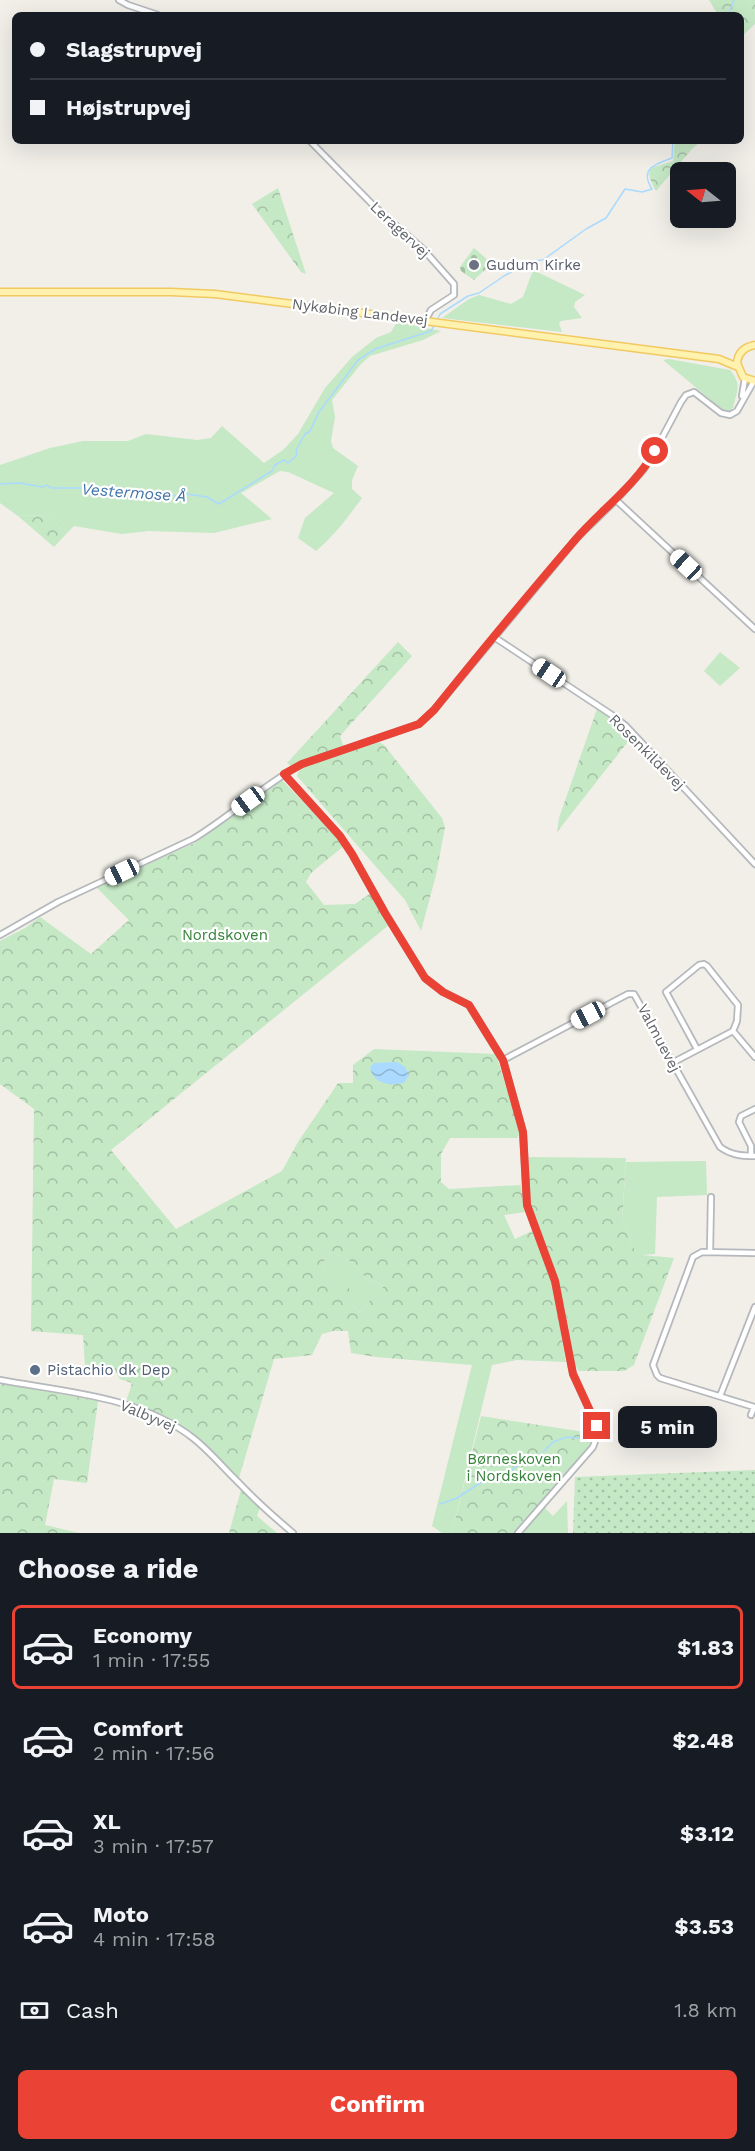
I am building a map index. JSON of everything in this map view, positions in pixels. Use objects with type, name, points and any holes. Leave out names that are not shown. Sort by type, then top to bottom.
[{"type":"main road","name":"Nykøbing Landevej","points":[[0,292],[205,293],[719,359],[739,357]]},
{"type":"main road","points":[[754,344],[744,349],[739,357],[738,367],[745,378],[754,381]]},
{"type":"main road","name":"Nykøbing Landevej","points":[[719,359],[738,367]]},
{"type":"street","points":[[119,0],[149,12]]},
{"type":"street","name":"Leragervej","points":[[313,144],[375,207],[423,249],[454,284],[454,295],[431,310],[425,321]]},
{"type":"street","points":[[738,408],[745,378]]},
{"type":"street","points":[[0,935],[58,902],[193,839],[284,774],[302,764],[419,724],[434,710],[577,538],[616,500],[650,460],[674,414],[689,393],[696,393],[724,415],[732,414],[754,381]]},
{"type":"street","points":[[616,500],[755,628]]},
{"type":"street","name":"Rosenkildevej","points":[[494,637],[626,726],[755,864]]},
{"type":"street","points":[[284,774],[340,836],[425,978],[443,992],[469,1005],[503,1060],[523,1132],[527,1205],[555,1281],[573,1374],[597,1426],[598,1433],[593,1447],[518,1533]]},
{"type":"street","points":[[672,1063],[733,1031],[737,1021],[738,1005],[704,964],[699,965],[666,992],[697,1049]]},
{"type":"street","name":"Valmuevej","points":[[503,1060],[631,993],[637,996],[720,1147],[737,1155],[753,1156]]},
{"type":"street","points":[[733,1031],[755,1058]]},
{"type":"street","points":[[753,1156],[751,1146],[739,1122],[741,1116],[755,1109]]},
{"type":"street","points":[[710,1252],[711,1197]]},
{"type":"street","points":[[751,1415],[754,1407],[660,1378],[653,1365],[691,1260],[696,1254],[755,1253]]},
{"type":"street","points":[[720,1396],[755,1306]]},
{"type":"street","name":"Valbyvej","points":[[0,1380],[104,1399],[125,1405],[170,1424],[203,1446],[262,1506],[293,1533]]},
{"type":"green space","points":[[709,0],[755,0],[755,24],[744,34],[744,12],[716,12]]},
{"type":"green space","points":[[675,144],[698,144],[681,162],[670,162],[670,175],[656,191],[649,172],[654,167],[673,161]]},
{"type":"green space","points":[[278,188],[306,274],[301,272],[252,204]]},
{"type":"green space","points":[[474,248],[489,261],[488,267],[474,280],[461,271],[460,267]]},
{"type":"green space","points":[[533,270],[585,295],[575,302],[574,307],[582,318],[561,321],[559,323],[562,332],[442,318],[469,299],[479,295],[511,304],[523,297]]},
{"type":"green space","points":[[397,322],[441,331],[423,340],[370,356],[332,400],[335,417],[331,441],[333,448],[358,466],[352,480],[352,489],[362,498],[335,533],[316,551],[298,538],[305,518],[334,493],[288,472],[280,471],[241,493],[272,519],[214,533],[148,531],[122,534],[74,526],[67,533],[63,522],[48,515],[18,516],[0,503],[0,465],[50,448],[83,441],[128,441],[146,434],[197,440],[211,438],[222,426],[264,463],[283,450],[298,434],[325,388],[352,357],[376,338],[391,332]]},
{"type":"green space","points":[[669,359],[730,370],[737,384],[733,408],[727,412],[723,410],[663,360]]},
{"type":"green space","points":[[48,515],[63,522],[67,533],[54,547],[18,516]]},
{"type":"green space","points":[[398,642],[412,656],[340,736],[344,748],[292,767],[287,763]]},
{"type":"green space","points":[[720,652],[740,668],[720,686],[704,671]]},
{"type":"green space","points":[[597,709],[616,723],[630,739],[557,832],[559,818]]},
{"type":"green space","points":[[379,742],[384,745],[442,818],[445,827],[436,875],[421,931],[405,900],[297,776],[303,767]]},
{"type":"green space","name":"Nordskoven","points":[[282,780],[345,845],[311,873],[306,882],[324,905],[355,904],[371,893],[389,925],[111,1150],[176,1229],[282,1171],[298,1142],[338,1083],[353,1083],[353,1065],[374,1049],[496,1054],[520,1132],[517,1138],[450,1138],[441,1154],[441,1182],[449,1189],[521,1185],[525,1212],[504,1215],[515,1239],[532,1231],[552,1281],[566,1362],[517,1360],[492,1365],[472,1365],[376,1357],[351,1353],[348,1331],[322,1334],[312,1355],[274,1359],[239,1478],[191,1432],[166,1417],[126,1402],[132,1383],[120,1379],[114,1368],[85,1367],[83,1335],[31,1331],[34,1109],[0,1084],[0,941],[40,917],[91,954],[129,920],[96,887],[195,843]],"holes":[[[334,1253],[350,1261],[367,1279],[384,1286],[359,1312],[351,1304],[349,1287],[339,1284],[323,1273],[325,1256]]]},
{"type":"green space","points":[[529,1157],[626,1158],[622,1221],[636,1253],[674,1258],[634,1365],[624,1371],[579,1371],[575,1365],[565,1309],[553,1264],[529,1199]]},
{"type":"green space","points":[[706,1161],[707,1195],[657,1197],[655,1254],[639,1255],[636,1253],[622,1221],[626,1162]]},
{"type":"green space","points":[[334,1253],[350,1261],[367,1279],[384,1286],[359,1312],[351,1304],[339,1284],[323,1273],[325,1256]]},
{"type":"green space","points":[[472,1365],[492,1365],[452,1533],[442,1533],[432,1526]]},
{"type":"green space","points":[[2,1383],[98,1401],[87,1483],[54,1479],[45,1525],[79,1533],[0,1533],[0,1386]]},
{"type":"green space","name":"Børneskoven i Nordskoven","points":[[481,1416],[591,1433],[592,1442],[586,1451],[514,1533],[452,1533]]},
{"type":"green space","points":[[755,1470],[755,1533],[573,1533],[575,1477]]},
{"type":"green space","points":[[241,1490],[260,1508],[257,1516],[277,1533],[229,1533]]},
{"type":"green space","points":[[567,1501],[568,1533],[522,1533],[544,1507],[553,1516]]},
{"type":"water","points":[[397,1062],[405,1067],[409,1075],[404,1083],[383,1083],[375,1078],[370,1068],[374,1063]]},
{"type":"waterway","name":"Vestermose Å","points":[[729,12],[734,0]]},
{"type":"waterway","name":"Vestermose Å","points":[[437,320],[440,314],[468,296],[479,293],[532,261],[543,260],[586,229],[606,218],[625,189],[642,192],[652,189],[648,182],[648,172],[655,165],[672,158],[673,144]]},
{"type":"waterway","name":"Vestermose Å","points":[[0,484],[20,483],[43,487],[47,485],[51,488],[92,488],[114,492],[131,490],[154,496],[166,494],[180,497],[187,494],[207,497],[219,504],[272,471],[275,465],[284,460],[288,463],[297,455],[296,450],[305,434],[310,431],[319,412],[358,360],[375,349],[431,331],[435,324]]},
{"type":"waterway","points":[[543,1452],[553,1442],[567,1437],[579,1438],[593,1432]]},
{"type":"waterway","points":[[440,1504],[457,1498],[480,1483],[508,1474],[522,1461],[529,1459]]},
{"type":"place","name":"Gudum Kirke","points":[[474,265]]},
{"type":"place","name":"Pistachio dk Dep","points":[[35,1370]]},
{"type":"route","points":[[597,1426],[573,1374],[560,1299],[549,1262],[527,1205],[523,1132],[503,1060],[469,1005],[443,992],[425,978],[385,913],[362,869],[340,836],[290,784],[284,774],[302,764],[419,724],[434,710],[577,538],[644,469],[655,451]]}]
